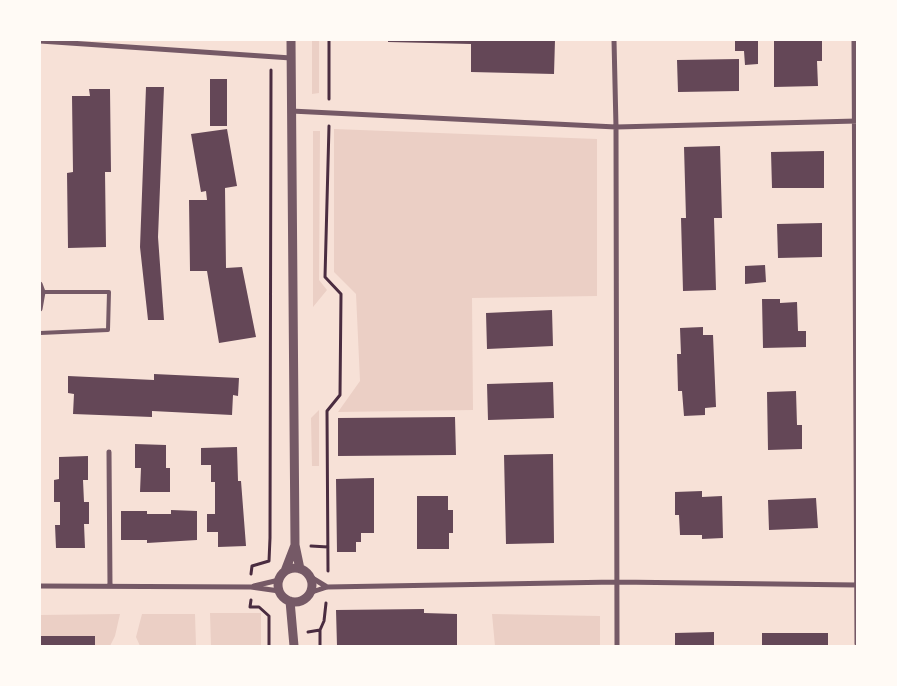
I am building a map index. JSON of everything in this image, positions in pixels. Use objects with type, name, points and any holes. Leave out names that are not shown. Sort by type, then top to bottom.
[{"type":"street","points":[[291,40],[295,545],[300,569],[328,587]]},
{"type":"street","points":[[614,40],[616,127],[617,646]]},
{"type":"street","points":[[854,40],[856,121],[857,644]]},
{"type":"street","points":[[40,42],[271,55],[291,58]]},
{"type":"street","points":[[291,111],[616,127],[856,121]]},
{"type":"street","points":[[40,284],[43,292],[40,309]]},
{"type":"street","points":[[109,452],[110,586]]},
{"type":"street","points":[[279,591],[279,580],[285,571],[295,545]]},
{"type":"street","points":[[285,571],[300,569]]},
{"type":"street","points":[[309,576],[312,584],[309,593]]},
{"type":"street","points":[[251,587],[279,580]]},
{"type":"street","points":[[294,601],[309,593],[328,587],[616,582],[856,585]]},
{"type":"street","points":[[40,586],[251,587],[279,591],[294,601]]},
{"type":"street","points":[[294,601],[294,646]]},
{"type":"lane","points":[[40,332],[108,330],[109,292],[43,292]]},
{"type":"path","points":[[320,646],[320,630],[324,621],[328,587],[327,411],[340,395],[341,294],[325,277],[329,40]]},
{"type":"path","points":[[269,646],[269,616],[259,607],[250,607],[252,566],[269,561],[270,538],[271,55]]},
{"type":"shaded area","points":[[312,40],[319,40],[319,93],[312,94]]},
{"type":"shaded area","points":[[334,129],[597,139],[597,296],[472,298],[473,410],[338,412],[360,381],[356,294],[334,272]]},
{"type":"shaded area","points":[[313,131],[320,131],[319,280],[327,290],[313,307]]},
{"type":"shaded area","points":[[319,410],[319,466],[312,466],[311,418]]},
{"type":"shaded area","points":[[210,613],[261,613],[261,646],[211,646]]},
{"type":"shaded area","points":[[120,614],[115,636],[110,646],[95,646],[94,636],[40,636],[40,615]]},
{"type":"shaded area","points":[[142,614],[195,614],[196,646],[140,646],[136,637]]},
{"type":"shaded area","points":[[492,614],[600,616],[600,646],[495,646]]},
{"type":"building","points":[[388,40],[555,40],[554,74],[471,72],[471,44],[388,42]]},
{"type":"building","points":[[735,40],[758,40],[758,64],[745,65],[744,51],[735,51]]},
{"type":"building","points":[[774,40],[822,40],[822,61],[817,61],[818,86],[774,87]]},
{"type":"building","points":[[739,59],[739,91],[678,92],[677,60]]},
{"type":"building","points":[[210,79],[227,79],[227,126],[210,126]]},
{"type":"building","points":[[146,87],[164,87],[158,237],[164,320],[148,320],[140,247]]},
{"type":"building","points":[[89,89],[110,89],[111,172],[105,172],[106,247],[68,248],[67,173],[73,172],[72,96],[90,96]]},
{"type":"building","points":[[227,129],[237,186],[225,188],[226,268],[242,267],[256,337],[219,343],[207,271],[190,271],[189,200],[207,200],[206,191],[201,192],[191,134]]},
{"type":"building","points":[[720,146],[722,218],[714,218],[716,290],[683,291],[681,218],[686,218],[684,147]]},
{"type":"building","points":[[824,151],[824,188],[772,188],[771,152]]},
{"type":"building","points":[[822,223],[822,257],[778,258],[777,224]]},
{"type":"building","points":[[765,265],[766,282],[745,284],[745,266]]},
{"type":"building","points":[[762,299],[780,299],[780,303],[797,302],[798,331],[806,331],[806,347],[763,348]]},
{"type":"building","points":[[552,310],[553,346],[487,349],[486,313]]},
{"type":"building","points":[[703,327],[703,335],[713,335],[716,407],[705,408],[705,415],[684,416],[682,391],[678,391],[677,354],[681,354],[680,328]]},
{"type":"building","points":[[154,374],[239,378],[238,396],[233,395],[232,415],[152,411],[152,417],[73,414],[74,394],[68,393],[68,376],[154,380]]},
{"type":"building","points":[[553,382],[554,418],[488,420],[487,384]]},
{"type":"building","points":[[796,391],[797,425],[802,425],[802,449],[768,450],[767,392]]},
{"type":"building","points":[[455,417],[456,455],[338,456],[338,418]]},
{"type":"building","points":[[135,444],[166,445],[166,468],[170,468],[170,492],[140,492],[141,468],[135,468]]},
{"type":"building","points":[[237,447],[238,481],[241,481],[246,546],[218,547],[218,532],[207,532],[207,514],[215,514],[215,482],[211,482],[211,465],[201,465],[201,448]]},
{"type":"building","points":[[553,454],[554,543],[506,544],[504,455]]},
{"type":"building","points":[[88,456],[88,480],[83,480],[84,502],[89,502],[89,524],[84,524],[85,548],[56,548],[55,525],[60,525],[60,502],[54,502],[54,480],[59,479],[59,457]]},
{"type":"building","points":[[374,478],[374,533],[361,533],[361,542],[356,542],[356,552],[337,552],[336,479]]},
{"type":"building","points":[[702,491],[702,497],[722,496],[723,538],[702,539],[702,535],[680,535],[679,515],[675,515],[675,492]]},
{"type":"building","points":[[417,496],[448,496],[448,510],[453,510],[453,533],[449,533],[449,549],[417,549]]},
{"type":"building","points":[[816,498],[818,528],[769,530],[768,500]]},
{"type":"building","points":[[171,510],[197,511],[197,540],[147,543],[147,540],[121,540],[121,511],[147,511],[147,514],[171,514]]},
{"type":"building","points":[[424,609],[424,613],[457,614],[457,646],[337,646],[336,610]]},
{"type":"building","points":[[714,632],[714,646],[675,646],[675,633]]},
{"type":"building","points":[[762,633],[828,633],[828,646],[762,646]]},
{"type":"building","points":[[40,636],[95,636],[95,646],[40,646]]}]
